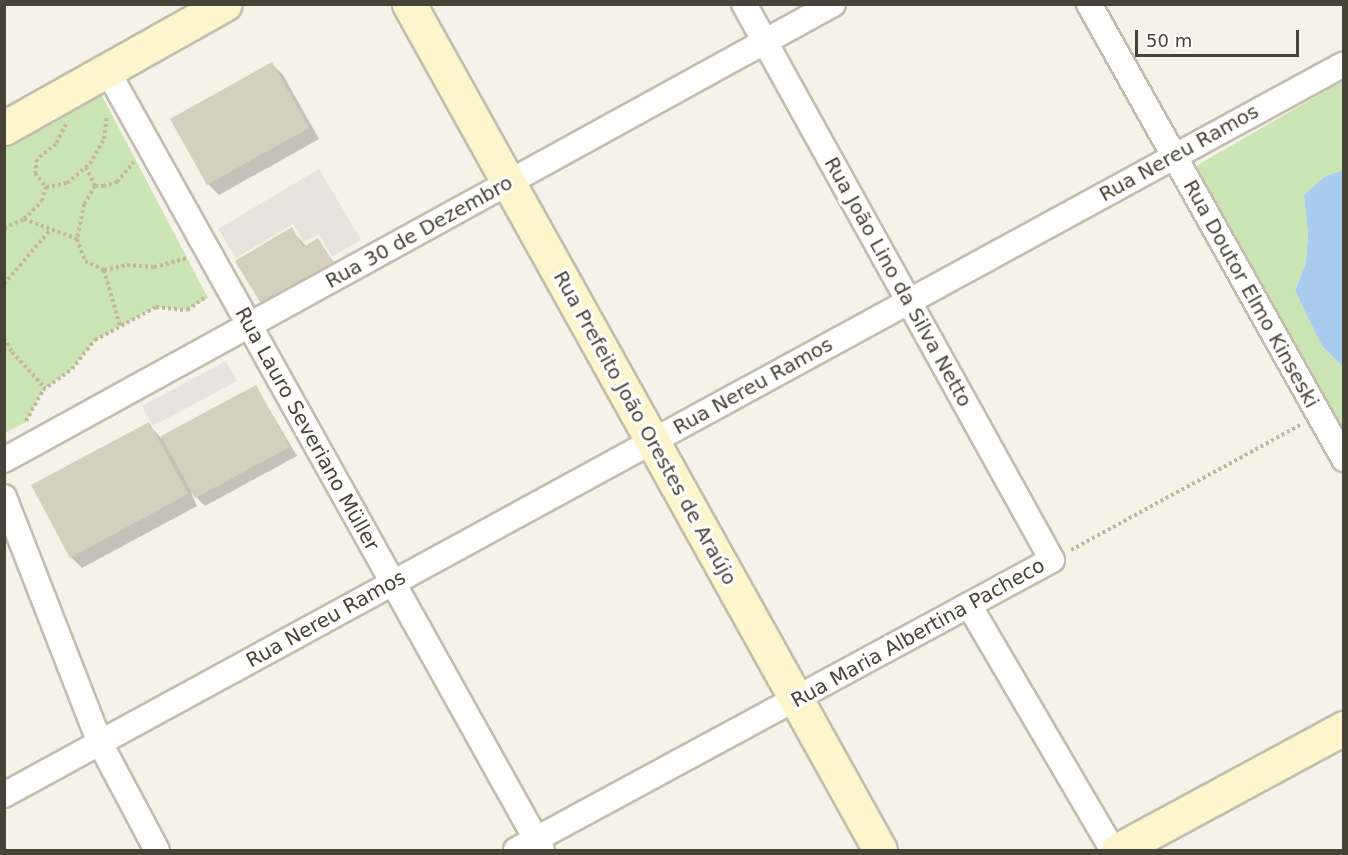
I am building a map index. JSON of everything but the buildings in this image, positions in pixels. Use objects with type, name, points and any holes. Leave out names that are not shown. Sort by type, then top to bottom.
[{"type":"street","points":[[4,128],[225,4]]},
{"type":"street","name":"Rua Prefeito João Orestes de Araújo","points":[[409,4],[880,850]]},
{"type":"street","name":"Rua João Lino da Silva Netto","points":[[744,4],[1052,560]]},
{"type":"street","name":"Rua 30 de Dezembro","points":[[4,460],[833,4]]},
{"type":"street","name":"Rua Doutor Elmo Kinseski","points":[[1089,4],[1344,459]]},
{"type":"street","name":"Rua Nereu Ramos","points":[[4,795],[1344,64]]},
{"type":"street","name":"Rua Lauro Severiano Müller","points":[[107,70],[393,583],[532,847]]},
{"type":"street","points":[[4,497],[100,743],[157,850]]},
{"type":"street","name":"Rua Maria Albertina Pacheco","points":[[532,847],[796,699],[1052,560]]},
{"type":"street","points":[[969,605],[1115,850],[1344,728]]},
{"type":"path","points":[[46,187],[67,183],[86,167],[104,139],[108,106]]},
{"type":"path","points":[[46,187],[35,173],[37,159],[56,144],[66,127],[67,117]]},
{"type":"path","points":[[141,169],[135,159],[117,182],[95,186],[84,204],[77,239],[85,261],[104,270],[127,265],[154,267],[187,258]]},
{"type":"path","points":[[86,167],[95,186]]},
{"type":"path","points":[[4,228],[24,219],[42,201],[46,187]]},
{"type":"path","points":[[24,219],[51,229],[62,237],[77,239]]},
{"type":"path","points":[[4,284],[51,229]]},
{"type":"path","points":[[182,249],[192,268]]},
{"type":"path","points":[[104,270],[120,326]]},
{"type":"path","points":[[15,428],[26,422],[45,388],[72,369],[95,340],[156,308],[187,310],[208,298],[203,288]]},
{"type":"path","points":[[4,338],[12,352],[45,388]]},
{"type":"path","name":"Rua Maria Albertina Pacheco","points":[[1052,560],[1319,415]]},
{"type":"shaded area","points":[[319,169],[361,240],[332,257],[319,234],[304,242],[293,224],[236,258],[218,229]]},
{"type":"shaded area","points":[[226,361],[237,381],[153,426],[142,406]]},
{"type":"green space","points":[[1343,81],[1343,170],[1324,177],[1304,195],[1308,234],[1306,263],[1295,291],[1322,346],[1343,367],[1343,435],[1196,166]]},
{"type":"green space","points":[[99,90],[208,298],[187,310],[156,307],[95,340],[72,369],[43,390],[26,422],[5,433],[5,140]]},
{"type":"water","points":[[1344,170],[1343,367],[1322,346],[1295,291],[1306,263],[1308,234],[1304,195],[1324,177]]}]
